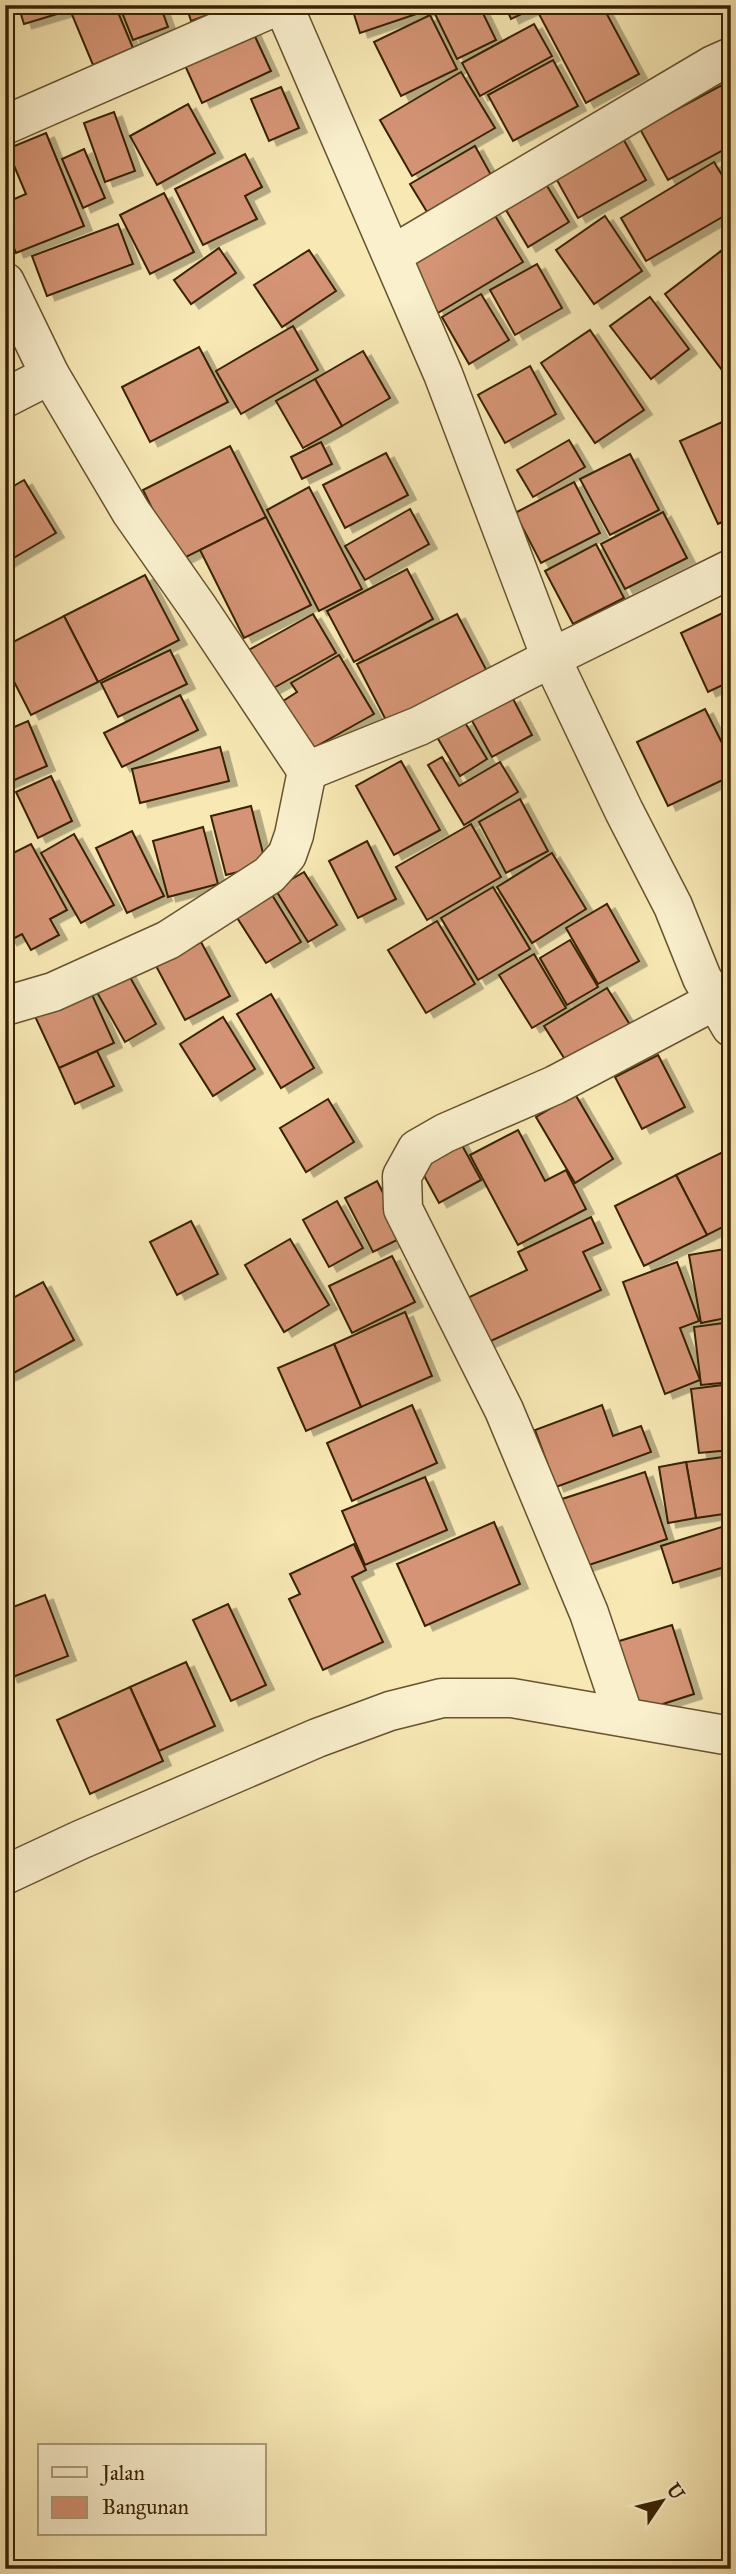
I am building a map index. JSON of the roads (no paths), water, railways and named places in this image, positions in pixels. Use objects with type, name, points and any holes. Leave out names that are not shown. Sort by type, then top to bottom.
[{"type":"street","points":[[5,125],[281,5],[443,374],[551,658],[624,811],[720,993],[555,1086],[417,1149],[402,1176],[403,1209],[504,1410],[589,1613],[624,1717]]},
{"type":"street","points":[[392,255],[713,65],[731,57]]},
{"type":"street","points":[[5,282],[50,375],[131,512],[199,608],[307,771],[294,835],[287,855],[269,874],[168,940],[53,992],[5,1006]]},
{"type":"street","points":[[5,398],[50,375]]},
{"type":"street","points":[[307,771],[419,726],[731,569]]},
{"type":"street","points":[[5,1875],[304,1744],[390,1711],[442,1698],[512,1698],[731,1736]]}]
